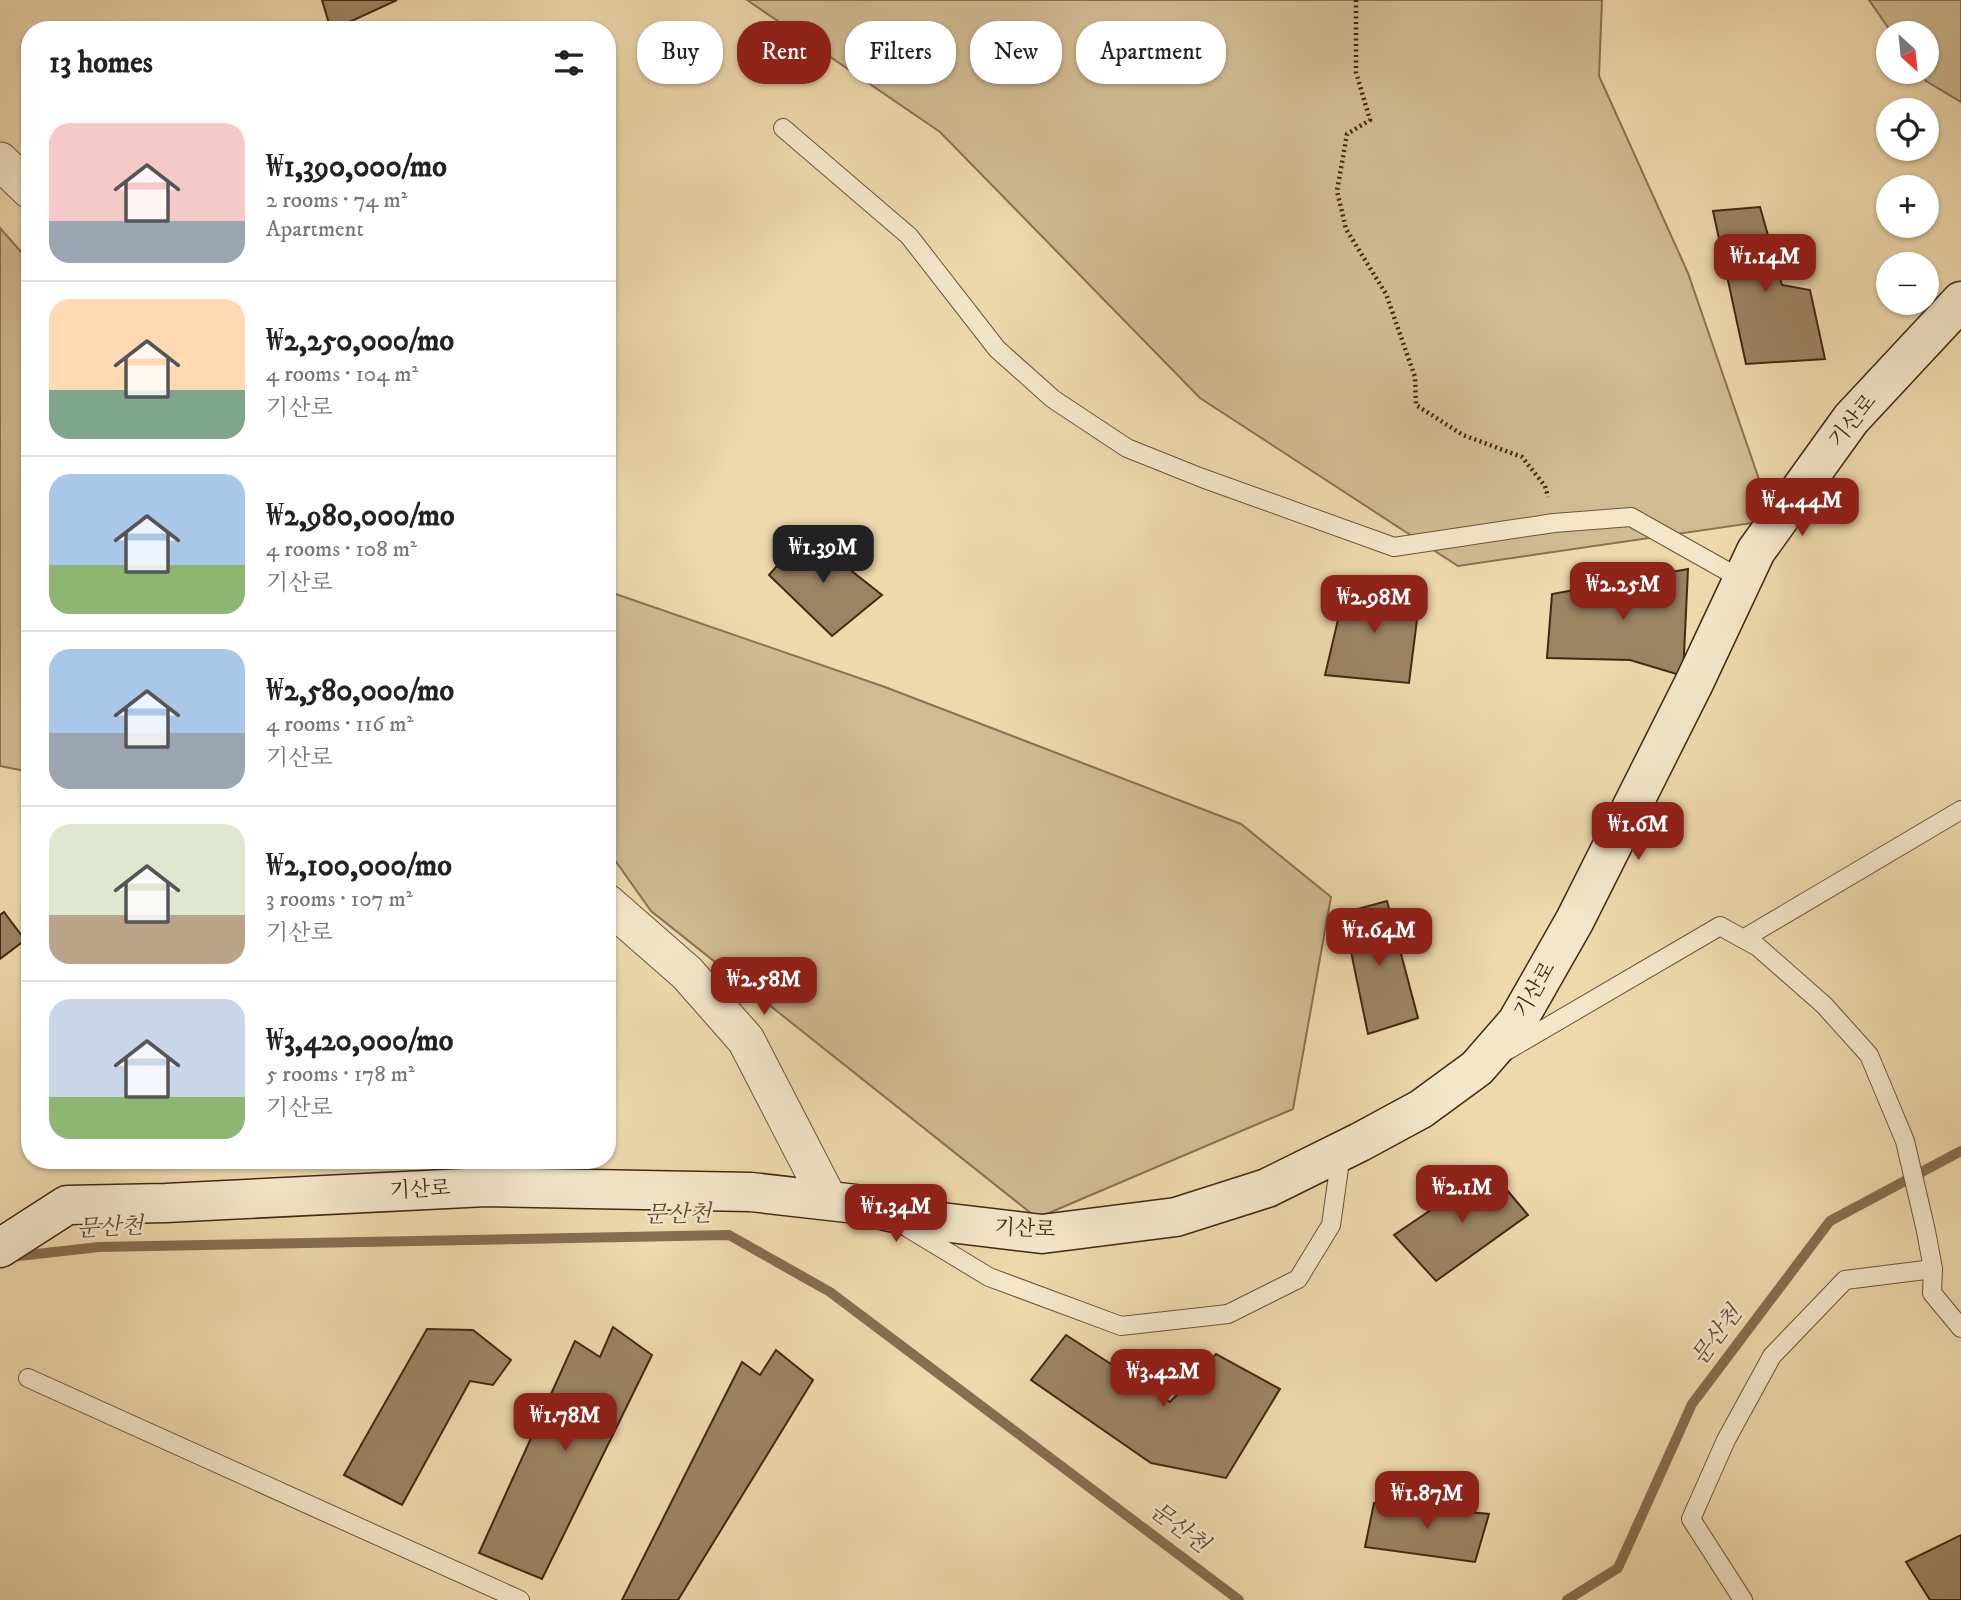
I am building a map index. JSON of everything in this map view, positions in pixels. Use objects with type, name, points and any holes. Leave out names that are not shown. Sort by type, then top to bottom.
[{"type":"main road","name":"기산로","points":[[0,1248],[66,1205],[166,1203],[486,1187],[751,1192],[829,1201],[925,1220],[1042,1234],[1176,1217],[1267,1188],[1420,1109],[1478,1068],[1517,1022],[1576,920],[1694,683],[1756,551],[1851,419],[1961,300]]},
{"type":"street","points":[[0,161],[21,181]]},
{"type":"street","points":[[616,911],[687,974],[746,1040],[829,1201]]},
{"type":"lane","points":[[783,128],[909,236],[996,349],[1053,399],[1127,448],[1394,547],[1554,523],[1631,517],[1743,580]]},
{"type":"lane","points":[[1743,939],[1961,810]]},
{"type":"lane","points":[[1478,1068],[1720,926],[1758,947],[1824,1006],[1868,1055],[1905,1141],[1933,1269],[1932,1293],[1961,1328]]},
{"type":"lane","points":[[875,1209],[989,1277],[1121,1326],[1228,1314],[1298,1279],[1331,1224],[1341,1151]]},
{"type":"lane","points":[[1743,1600],[1691,1519],[1726,1440],[1772,1356],[1845,1280],[1933,1269]]},
{"type":"lane","points":[[28,1378],[520,1600]]},
{"type":"path","points":[[1356,0],[1356,72],[1370,120],[1347,134],[1337,191],[1346,229],[1387,294],[1415,377],[1416,405],[1463,435],[1522,457],[1545,486],[1554,523]]},
{"type":"shaded area","points":[[747,0],[1602,0],[1599,76],[1688,273],[1773,520],[1458,566],[1200,398],[940,132],[870,84],[956,84],[956,21],[845,21],[845,67],[831,57],[831,21],[778,21]]},
{"type":"shaded area","points":[[1869,0],[1961,0],[1961,102],[1931,84],[1939,84],[1939,21],[1884,21]]},
{"type":"shaded area","points":[[0,228],[21,252],[21,770],[0,766]]},
{"type":"shaded area","points":[[616,594],[885,687],[1241,824],[1331,897],[1293,1109],[1037,1218],[651,911],[616,862]]},
{"type":"building","points":[[322,0],[397,0],[351,21],[328,21]]},
{"type":"building","points":[[1760,207],[1782,285],[1810,290],[1825,359],[1746,364],[1713,211]]},
{"type":"building","points":[[805,534],[882,595],[832,636],[769,575]]},
{"type":"building","points":[[1688,569],[1683,676],[1630,660],[1547,658],[1552,594]]},
{"type":"building","points":[[1348,577],[1419,604],[1409,683],[1325,675]]},
{"type":"building","points":[[1387,901],[1418,1018],[1368,1034],[1343,913]]},
{"type":"building","points":[[4,912],[21,935],[21,943],[0,959],[0,915]]},
{"type":"building","points":[[1490,1170],[1528,1215],[1436,1281],[1394,1235]]},
{"type":"building","points":[[613,1327],[652,1355],[542,1579],[479,1553],[575,1341],[600,1357]]},
{"type":"building","points":[[427,1329],[473,1330],[511,1360],[493,1385],[470,1381],[402,1505],[344,1475]]},
{"type":"building","points":[[1066,1335],[1170,1402],[1216,1354],[1280,1389],[1226,1478],[1151,1463],[1031,1380]]},
{"type":"building","points":[[776,1350],[813,1380],[678,1600],[622,1600],[742,1362],[760,1375]]},
{"type":"building","points":[[1374,1503],[1489,1514],[1475,1562],[1365,1547]]},
{"type":"building","points":[[1961,1535],[1961,1600],[1930,1600],[1906,1562]]},
{"type":"waterway","name":"문산천","points":[[1567,1600],[1618,1568],[1692,1404],[1830,1221],[1961,1151]]},
{"type":"waterway","name":"문산천","points":[[10,1257],[99,1247],[729,1235],[830,1292],[1239,1600]]}]
